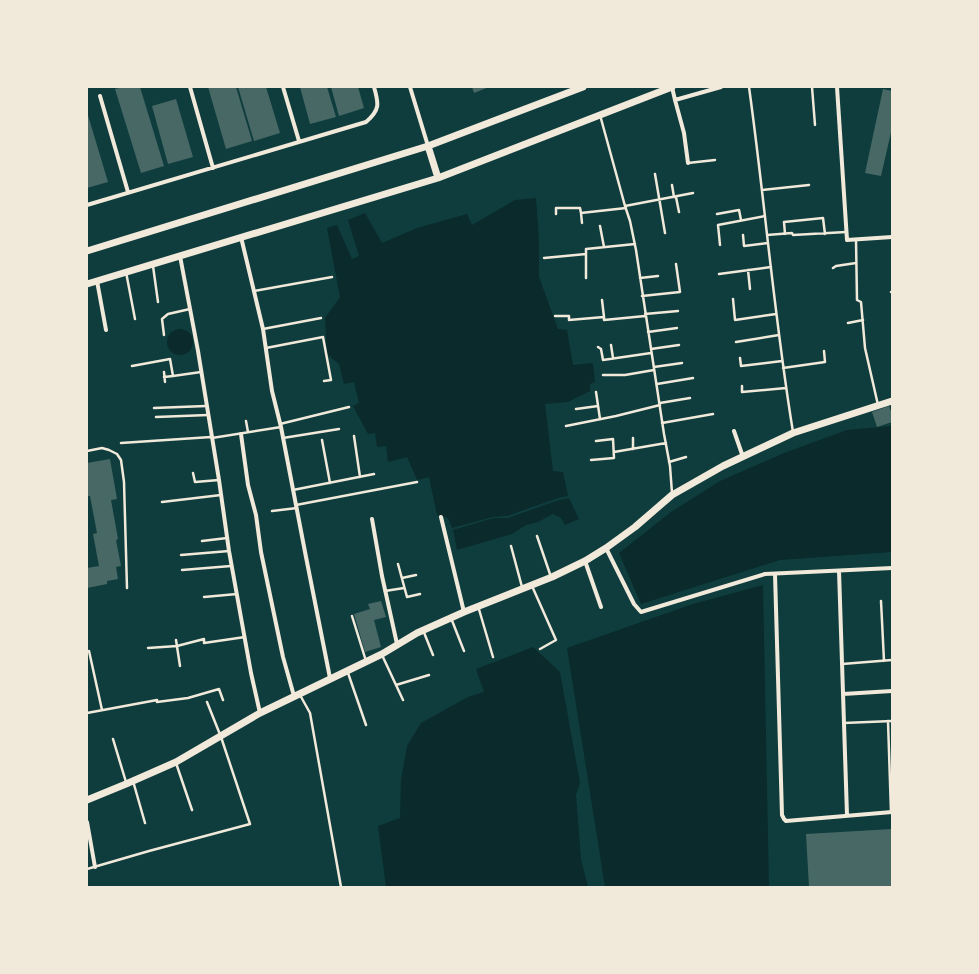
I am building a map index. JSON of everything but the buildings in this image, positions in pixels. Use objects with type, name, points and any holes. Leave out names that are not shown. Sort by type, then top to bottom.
[{"type":"street","points":[[190,87],[213,168]]},
{"type":"street","points":[[283,87],[299,141]]},
{"type":"street","points":[[87,205],[366,122],[378,109],[374,87]]},
{"type":"street","points":[[410,87],[438,178]]},
{"type":"street","points":[[87,252],[428,146],[584,87]]},
{"type":"street","points":[[87,284],[438,178],[672,87],[684,134],[688,163]]},
{"type":"street","points":[[675,100],[721,87]]},
{"type":"street","points":[[838,87],[846,240],[892,237]]},
{"type":"street","points":[[100,96],[128,192]]},
{"type":"street","points":[[241,237],[263,329],[272,391],[281,426],[330,678]]},
{"type":"street","points":[[180,256],[219,480],[231,566],[260,713]]},
{"type":"street","points":[[97,281],[106,330]]},
{"type":"street","points":[[87,800],[130,783],[176,762],[260,713],[382,654],[423,630],[478,606],[522,590],[585,561],[635,527],[672,495],[723,466],[793,433],[892,401]]},
{"type":"street","points":[[734,431],[743,457]]},
{"type":"street","points":[[241,434],[248,485],[256,515],[263,559],[283,657],[297,695]]},
{"type":"street","points":[[441,517],[464,612]]},
{"type":"street","points":[[372,519],[385,591],[397,644]]},
{"type":"street","points":[[606,548],[634,604],[641,612],[766,574],[892,568]]},
{"type":"street","points":[[585,561],[601,607]]},
{"type":"street","points":[[840,571],[847,816]]},
{"type":"street","points":[[774,574],[782,815],[784,820],[892,812]]},
{"type":"street","points":[[843,694],[892,691]]},
{"type":"street","points":[[87,822],[95,867]]},
{"type":"lane","points":[[749,87],[776,314],[793,433]]},
{"type":"lane","points":[[812,87],[815,125]]},
{"type":"lane","points":[[600,116],[630,221],[635,244],[669,462],[672,495]]},
{"type":"lane","points":[[688,163],[715,160]]},
{"type":"lane","points":[[655,174],[665,233]]},
{"type":"lane","points":[[762,190],[809,184]]},
{"type":"lane","points":[[672,185],[679,212]]},
{"type":"lane","points":[[581,213],[625,207],[693,194]]},
{"type":"lane","points":[[556,214],[556,208],[580,208],[582,223]]},
{"type":"lane","points":[[717,214],[739,210],[740,220]]},
{"type":"lane","points":[[720,245],[718,225],[765,216]]},
{"type":"lane","points":[[785,234],[784,222],[823,218],[824,234]]},
{"type":"lane","points":[[600,226],[604,247]]},
{"type":"lane","points":[[767,235],[846,232]]},
{"type":"lane","points":[[743,235],[744,246],[768,243]]},
{"type":"lane","points":[[856,240],[857,300],[861,302],[865,348],[878,406]]},
{"type":"lane","points":[[586,278],[586,249],[635,244]]},
{"type":"lane","points":[[544,258],[586,254]]},
{"type":"lane","points":[[833,268],[836,266],[856,263]]},
{"type":"lane","points":[[153,264],[158,302]]},
{"type":"lane","points":[[642,296],[680,292],[676,264]]},
{"type":"lane","points":[[719,274],[771,267]]},
{"type":"lane","points":[[748,270],[750,289]]},
{"type":"lane","points":[[125,272],[135,319]]},
{"type":"lane","points":[[640,278],[658,276]]},
{"type":"lane","points":[[254,291],[332,277]]},
{"type":"lane","points":[[733,299],[735,320],[776,314]]},
{"type":"lane","points":[[602,300],[604,320],[678,312]]},
{"type":"lane","points":[[164,335],[162,319],[168,314],[190,309]]},
{"type":"lane","points":[[555,316],[569,316],[569,320],[604,317]]},
{"type":"lane","points":[[263,329],[321,318]]},
{"type":"lane","points":[[848,323],[863,320]]},
{"type":"lane","points":[[648,332],[677,328]]},
{"type":"lane","points":[[736,342],[779,335]]},
{"type":"lane","points":[[265,348],[323,337],[331,380],[324,381]]},
{"type":"lane","points":[[611,345],[612,358]]},
{"type":"lane","points":[[651,350],[679,345]]},
{"type":"lane","points":[[598,347],[601,350],[602,360],[651,353]]},
{"type":"lane","points":[[783,368],[825,362],[824,351]]},
{"type":"lane","points":[[740,358],[741,366],[782,361]]},
{"type":"lane","points":[[132,366],[170,359],[173,376]]},
{"type":"lane","points":[[603,375],[625,375],[682,363]]},
{"type":"lane","points":[[164,372],[165,382]]},
{"type":"lane","points":[[164,377],[201,372]]},
{"type":"lane","points":[[657,384],[692,378]]},
{"type":"lane","points":[[742,386],[742,392],[786,388]]},
{"type":"lane","points":[[596,392],[600,419]]},
{"type":"lane","points":[[566,426],[690,398]]},
{"type":"lane","points":[[154,408],[206,406]]},
{"type":"lane","points":[[121,443],[211,438],[241,434],[281,426],[349,406]]},
{"type":"lane","points":[[576,409],[598,406]]},
{"type":"lane","points":[[156,417],[208,414]]},
{"type":"lane","points":[[662,423],[713,414]]},
{"type":"lane","points":[[246,421],[248,432]]},
{"type":"lane","points":[[283,438],[339,429]]},
{"type":"lane","points":[[354,436],[360,477]]},
{"type":"lane","points":[[633,438],[634,449]]},
{"type":"lane","points":[[591,460],[614,458],[613,439],[596,441]]},
{"type":"lane","points":[[322,440],[330,483]]},
{"type":"lane","points":[[614,452],[666,443]]},
{"type":"lane","points":[[87,451],[102,448],[117,454],[122,460],[127,588]]},
{"type":"lane","points":[[669,462],[686,457]]},
{"type":"lane","points":[[193,472],[195,482],[219,480]]},
{"type":"lane","points":[[293,490],[374,474]]},
{"type":"lane","points":[[272,511],[417,482]]},
{"type":"lane","points":[[162,502],[221,495]]},
{"type":"lane","points":[[537,536],[552,577]]},
{"type":"lane","points":[[202,541],[227,538]]},
{"type":"lane","points":[[511,546],[522,590]]},
{"type":"lane","points":[[181,555],[229,552]]},
{"type":"lane","points":[[398,564],[407,597],[420,594]]},
{"type":"lane","points":[[182,570],[231,566]]},
{"type":"lane","points":[[402,578],[416,575]]},
{"type":"lane","points":[[532,585],[556,640],[540,649]]},
{"type":"lane","points":[[385,591],[404,588]]},
{"type":"lane","points":[[204,597],[236,594]]},
{"type":"lane","points":[[880,601],[884,661]]},
{"type":"lane","points":[[478,606],[493,657]]},
{"type":"lane","points":[[352,616],[366,662]]},
{"type":"lane","points":[[451,617],[464,651]]},
{"type":"lane","points":[[423,630],[432,655]]},
{"type":"lane","points":[[148,648],[177,646],[204,639],[204,643],[244,637]]},
{"type":"lane","points":[[176,640],[180,666]]},
{"type":"lane","points":[[88,651],[102,710]]},
{"type":"lane","points":[[382,654],[403,700]]},
{"type":"lane","points":[[842,664],[892,660]]},
{"type":"lane","points":[[347,670],[366,725]]},
{"type":"lane","points":[[396,685],[429,675]]},
{"type":"lane","points":[[87,713],[157,700],[157,702],[188,698],[219,689],[223,700]]},
{"type":"lane","points":[[297,695],[310,713],[341,887]]},
{"type":"lane","points":[[87,870],[149,851],[250,824],[221,737],[207,702]]},
{"type":"lane","points":[[888,721],[892,812]]},
{"type":"lane","points":[[844,723],[892,721]]},
{"type":"lane","points":[[113,739],[145,823]]},
{"type":"lane","points":[[176,762],[192,810]]},
{"type":"water","points":[[536,198],[539,240],[539,277],[558,329],[567,330],[573,365],[593,363],[595,382],[590,384],[590,391],[568,402],[545,404],[553,471],[563,472],[568,496],[558,498],[507,516],[493,517],[452,528],[448,518],[437,515],[429,477],[417,480],[407,457],[388,462],[386,446],[377,447],[375,433],[368,434],[353,406],[359,403],[354,382],[344,384],[339,364],[327,354],[325,318],[340,297],[327,228],[337,225],[352,259],[359,256],[348,220],[365,213],[382,243],[417,228],[467,214],[472,225],[515,200]]},
{"type":"water","points":[[180,329],[189,333],[193,342],[189,351],[180,355],[171,351],[167,342],[171,333]]},
{"type":"water","points":[[892,426],[892,552],[780,560],[641,604],[619,553],[671,512],[720,481],[784,453],[847,430]]},
{"type":"water","points":[[569,498],[579,519],[565,525],[561,518],[553,514],[538,522],[526,525],[512,534],[457,550],[453,530],[494,518],[508,518],[559,500]]},
{"type":"water","points":[[763,585],[769,887],[605,887],[567,648],[693,604]]},
{"type":"water","points":[[533,647],[560,672],[580,783],[576,795],[581,859],[588,887],[386,887],[378,826],[400,818],[401,780],[407,746],[421,723],[468,697],[484,692],[476,669]]}]
